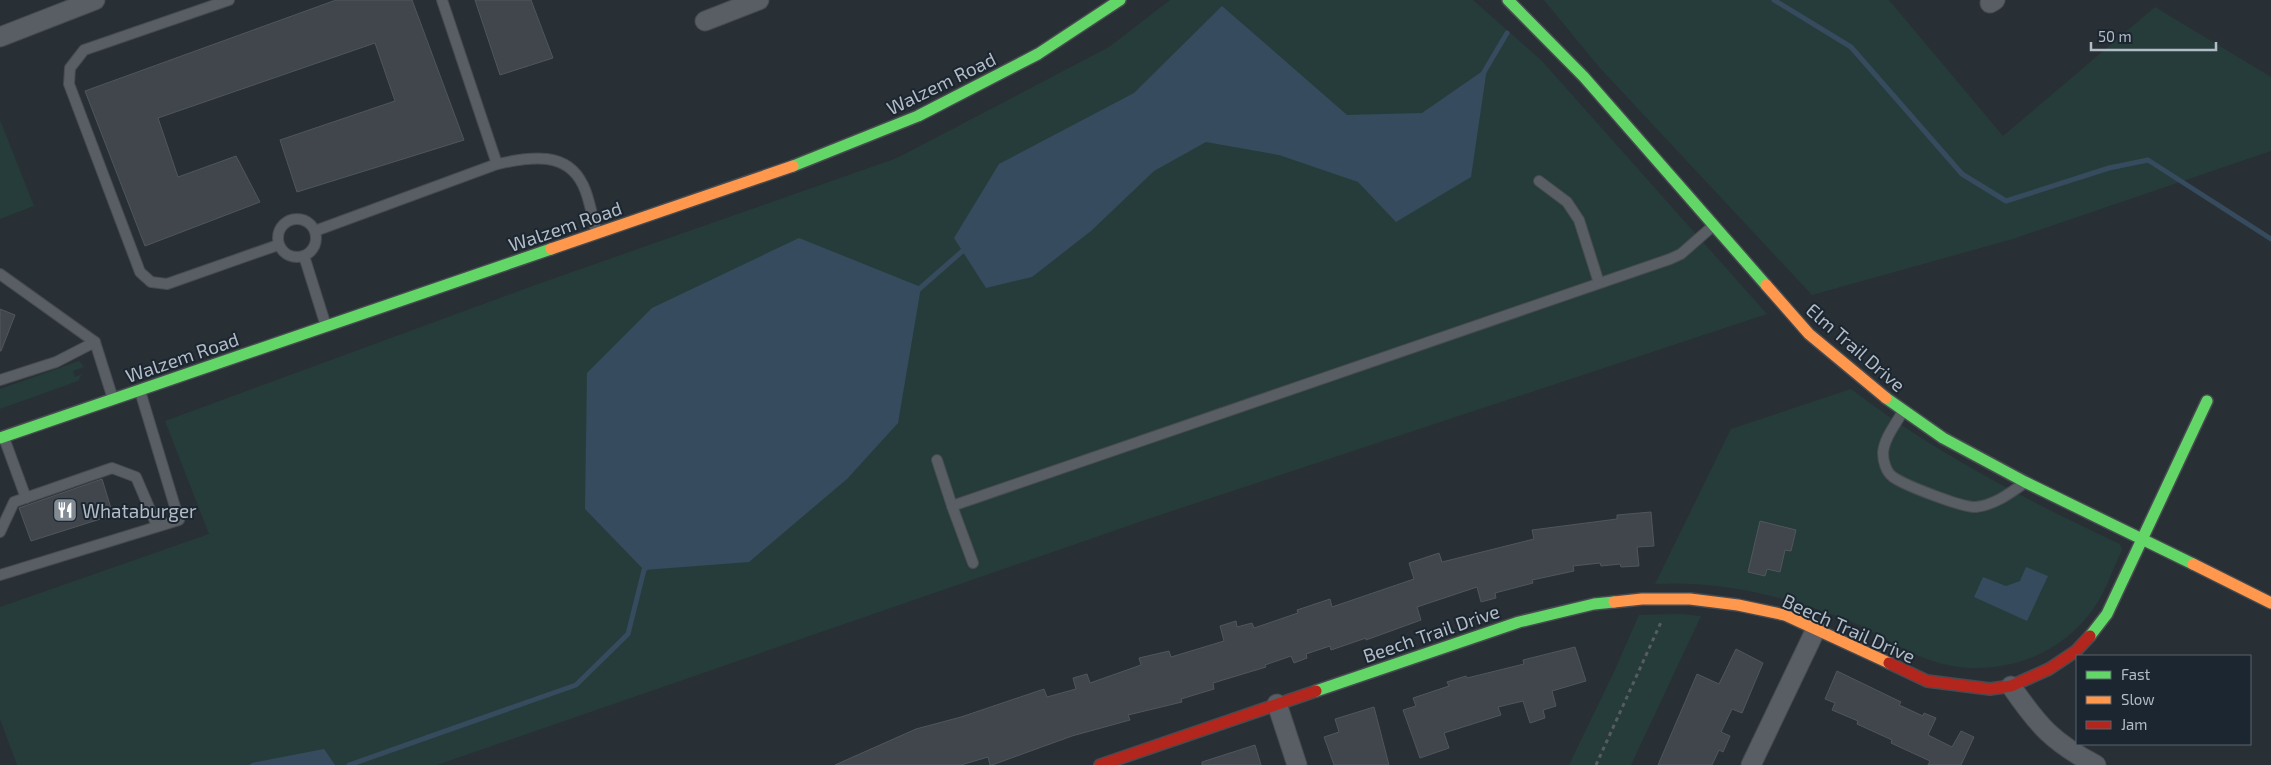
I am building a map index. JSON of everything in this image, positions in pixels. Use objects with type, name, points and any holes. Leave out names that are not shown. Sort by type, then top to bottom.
[{"type":"street","points":[[0,37],[95,0]]},
{"type":"street","points":[[705,21],[759,0]]},
{"type":"street","name":"Walzem Road","points":[[2,438],[782,170],[918,116],[1038,54],[1120,0]]},
{"type":"street","name":"Elm Trail Drive","points":[[1508,0],[1584,77],[1809,334],[1881,395],[1943,438],[2025,482],[2271,603]]},
{"type":"street","name":"Beech Trail Drive","points":[[1100,765],[1547,614],[1594,604],[1642,599],[1671,599],[1738,604],[1784,615],[1927,681],[1990,689],[2011,686],[2050,669],[2076,651],[2098,628],[2107,614],[2207,401]]},
{"type":"street","points":[[1751,765],[1816,629]]},
{"type":"street","points":[[2011,686],[2036,722],[2054,738],[2096,765]]},
{"type":"street","points":[[1277,704],[1297,765]]},
{"type":"lane","points":[[229,0],[84,50],[70,68],[69,84],[140,272],[151,282],[167,284],[278,244]]},
{"type":"lane","points":[[442,0],[497,164]]},
{"type":"lane","points":[[315,231],[497,164],[523,159],[550,159],[570,166],[583,185],[597,233]]},
{"type":"lane","points":[[1539,181],[1566,202],[1579,220],[1599,283]]},
{"type":"lane","points":[[294,219],[307,222],[315,231],[316,243],[309,253],[304,256],[292,257],[286,255],[278,244],[279,231],[288,221],[294,219]]},
{"type":"lane","points":[[952,506],[1681,254],[1714,225]]},
{"type":"lane","points":[[304,256],[326,326]]},
{"type":"lane","points":[[0,274],[95,342],[113,400]]},
{"type":"lane","points":[[0,380],[56,362],[95,342]]},
{"type":"lane","points":[[0,575],[179,520],[140,390]]},
{"type":"lane","points":[[1904,410],[1889,436],[1883,452],[1885,466],[1893,477],[1945,500],[1974,507],[1990,504],[2006,497],[2025,482]]},
{"type":"lane","points":[[2,438],[26,498]]},
{"type":"lane","points":[[937,460],[972,563]]},
{"type":"lane","points":[[0,532],[14,502],[112,468],[136,476],[157,526]]},
{"type":"path","points":[[1596,765],[1671,599]]},
{"type":"green space","points":[[1170,0],[1473,0],[1542,61],[1767,314],[1151,518],[437,765],[17,765],[0,719],[0,607],[209,534],[165,421],[538,284],[897,158],[1109,47]]},
{"type":"green space","points":[[1544,0],[1889,0],[2003,136],[2155,7],[2271,77],[2271,151],[2013,239],[1812,295],[1599,67]]},
{"type":"green space","points":[[0,120],[34,206],[0,219]]},
{"type":"green space","points":[[79,361],[84,367],[73,371],[75,377],[82,374],[78,381],[0,409],[0,389]]},
{"type":"green space","points":[[1851,389],[1914,434],[1981,474],[2120,544],[2122,550],[2102,594],[2094,608],[2078,627],[2059,643],[2038,655],[2015,663],[1967,668],[1943,664],[1919,656],[1876,633],[1837,616],[1760,593],[1708,585],[1655,584],[1731,429]]},
{"type":"green space","points":[[1679,614],[1701,616],[1631,765],[1569,765],[1639,615]]},
{"type":"water","points":[[1222,6],[1347,115],[1422,113],[1487,68],[1471,177],[1396,222],[1358,182],[1279,155],[1206,142],[1154,171],[1091,231],[1032,277],[986,288],[954,238],[999,164],[1134,93]]},
{"type":"water","points":[[799,238],[921,287],[898,423],[847,479],[749,562],[644,570],[585,509],[587,373],[652,308]]},
{"type":"water","points":[[2026,567],[2048,576],[2027,621],[1974,597],[1983,577],[2006,586],[2020,581]]},
{"type":"water","points":[[324,749],[335,765],[249,765],[252,763]]},
{"type":"building","points":[[336,0],[412,0],[464,140],[297,192],[280,140],[395,101],[375,43],[158,118],[178,177],[236,156],[260,202],[145,246],[85,91]]},
{"type":"building","points":[[475,0],[531,0],[553,58],[500,75]]},
{"type":"building","points":[[0,309],[15,315],[1,351],[0,351]]},
{"type":"building","name":"Whataburger","points":[[102,479],[113,515],[31,541],[19,508]]},
{"type":"building","points":[[1651,512],[1654,546],[1637,547],[1639,566],[1621,567],[1620,564],[1601,566],[1600,563],[1573,566],[1574,571],[1532,580],[1533,583],[1495,593],[1496,598],[1481,602],[1477,587],[1417,607],[1421,620],[1366,640],[1366,638],[1331,650],[1330,646],[1306,654],[1307,658],[1294,663],[1291,656],[1265,665],[1266,667],[1213,683],[1214,689],[1181,699],[1182,702],[1128,715],[1130,720],[1072,736],[992,765],[990,765],[988,757],[961,765],[835,765],[916,729],[961,717],[1044,689],[1047,697],[1076,689],[1073,678],[1087,674],[1090,683],[1141,665],[1139,658],[1169,651],[1171,657],[1224,641],[1220,626],[1236,621],[1237,627],[1252,623],[1254,628],[1298,613],[1297,610],[1330,599],[1332,607],[1414,579],[1409,563],[1439,553],[1442,562],[1534,539],[1532,530],[1617,519],[1617,515]]},
{"type":"building","points":[[1760,521],[1796,530],[1791,551],[1785,550],[1780,572],[1767,569],[1765,576],[1748,572]]},
{"type":"building","points":[[1575,647],[1586,681],[1552,691],[1556,706],[1543,710],[1545,718],[1530,723],[1523,701],[1498,707],[1501,715],[1444,733],[1449,748],[1420,758],[1403,710],[1416,706],[1413,698],[1449,686],[1447,682],[1466,676],[1467,678],[1524,664],[1523,660]]},
{"type":"building","points":[[1736,649],[1763,663],[1742,713],[1732,709],[1721,732],[1730,736],[1723,752],[1719,750],[1712,765],[1658,765],[1697,674],[1719,684]]},
{"type":"building","points":[[1837,671],[1901,702],[1899,705],[1923,716],[1924,713],[1936,718],[1928,735],[1952,747],[1961,731],[1974,737],[1961,765],[1928,765],[1930,761],[1891,743],[1892,740],[1857,724],[1858,721],[1832,710],[1835,703],[1825,699]]},
{"type":"building","points":[[1374,707],[1389,765],[1334,765],[1324,737],[1339,732],[1335,719]]},
{"type":"building","points":[[1255,745],[1261,765],[1202,765],[1202,762]]},
{"type":"waterway","points":[[1774,0],[1851,47],[1962,174],[2006,201],[2109,168],[2148,160],[2271,239]]},
{"type":"waterway","points":[[1484,72],[1507,33]]},
{"type":"waterway","points":[[918,290],[966,248]]},
{"type":"waterway","points":[[349,765],[576,685],[628,634],[644,570],[648,566]]},
{"type":"traffic: fast","points":[[793,166],[918,116],[1038,54],[1120,0]]},
{"type":"traffic: fast","points":[[1508,0],[1584,77],[1766,285]]},
{"type":"traffic: fast","points":[[0,438],[551,249]]},
{"type":"traffic: fast","points":[[1886,398],[1943,438],[2025,482],[2193,564]]},
{"type":"traffic: fast","points":[[2090,636],[2107,614],[2207,401]]},
{"type":"traffic: fast","points":[[1316,691],[1519,622],[1594,604],[1614,602]]},
{"type":"traffic: slow","points":[[551,249],[793,166]]},
{"type":"traffic: slow","points":[[1766,285],[1809,334],[1886,398]]},
{"type":"traffic: slow","points":[[2193,564],[2271,603]]},
{"type":"traffic: slow","points":[[1614,602],[1642,599],[1690,599],[1738,605],[1785,615],[1889,663]]},
{"type":"traffic: jam","points":[[1889,663],[1927,681],[1990,689],[2011,686],[2049,669],[2076,651],[2090,636]]},
{"type":"traffic: jam","points":[[1100,765],[1316,691]]},
{"type":"place","name":"Whataburger","points":[[65,510]]}]
